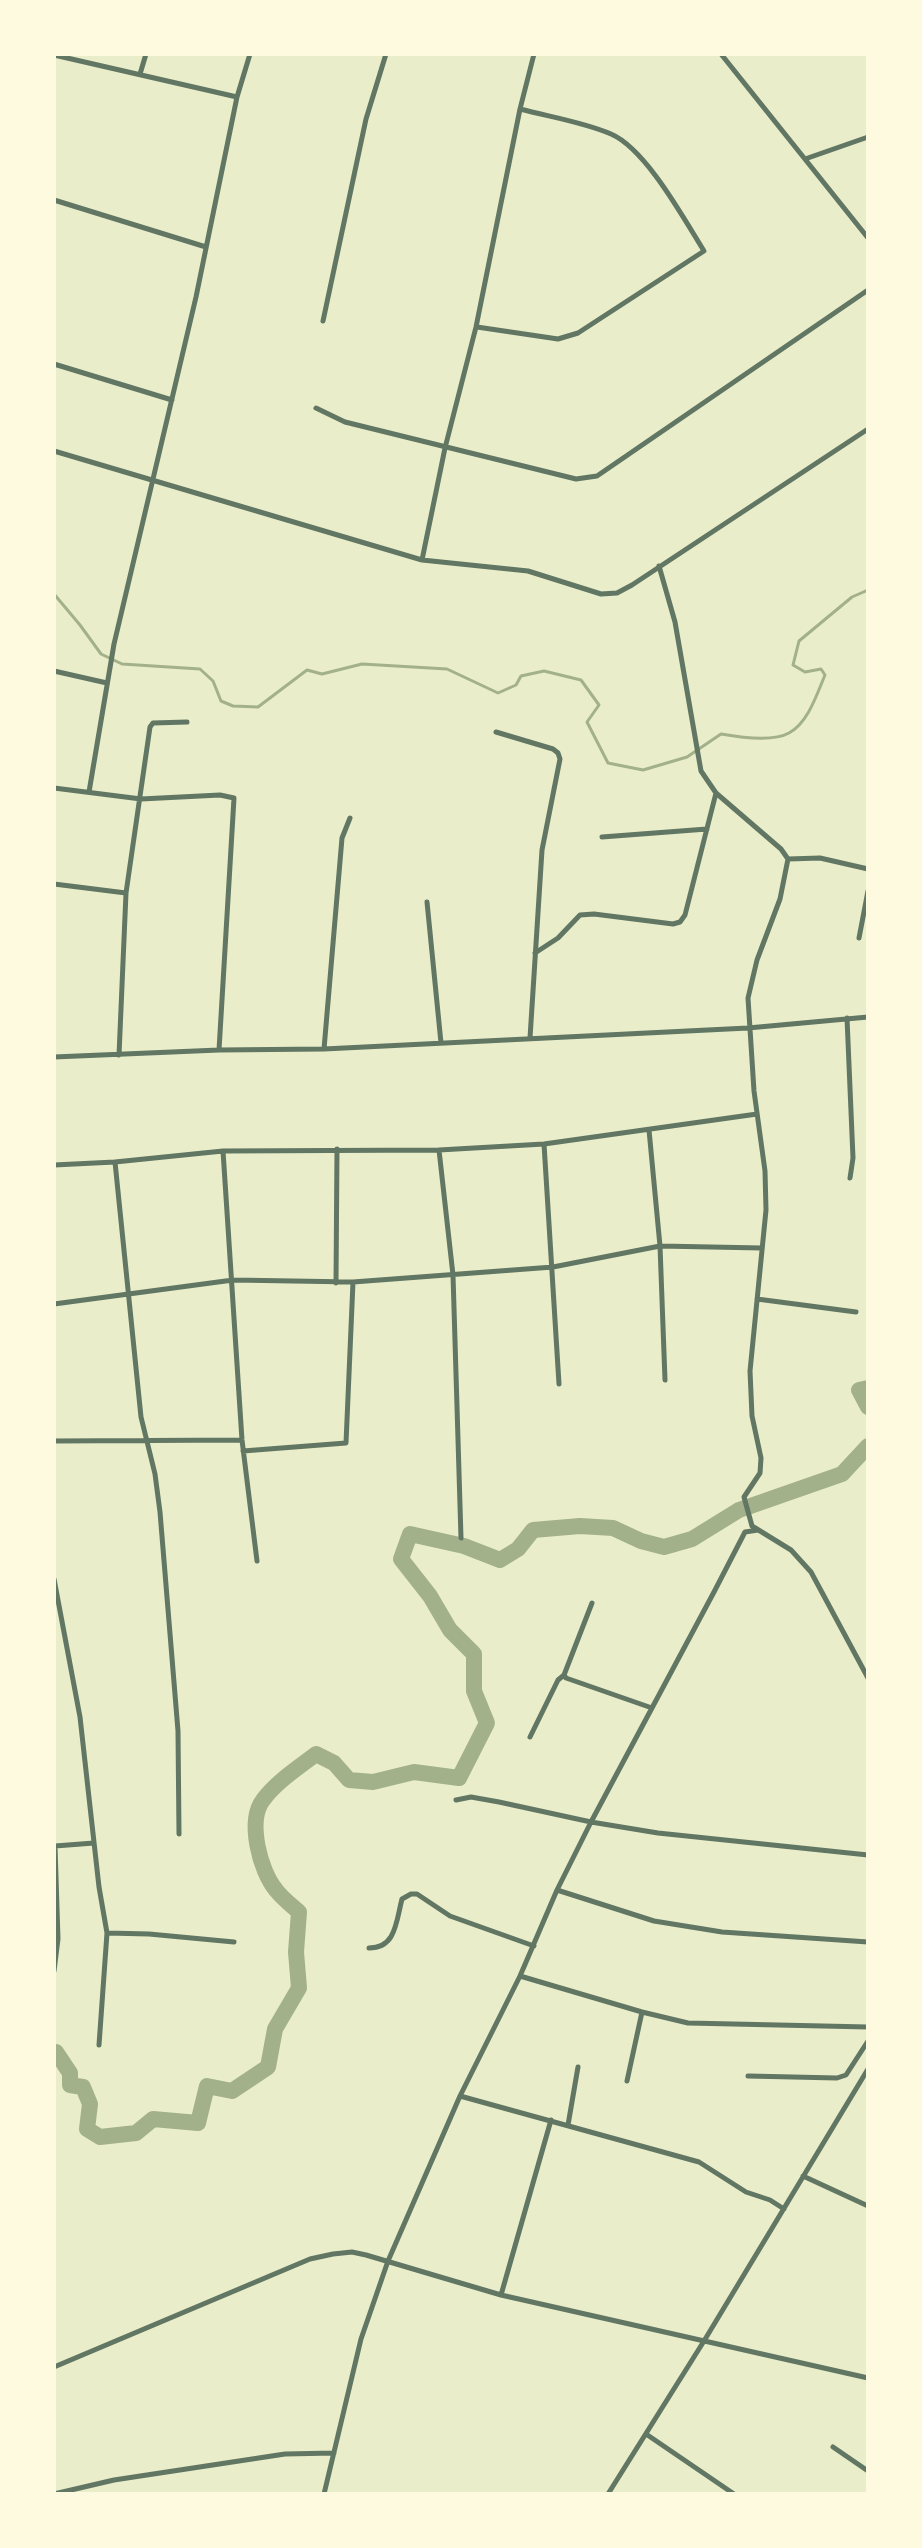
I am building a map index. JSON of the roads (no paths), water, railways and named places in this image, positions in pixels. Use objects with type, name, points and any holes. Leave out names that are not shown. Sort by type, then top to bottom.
[{"type":"street","points":[[140,74],[146,54]]},
{"type":"street","points":[[89,792],[114,644],[154,481],[237,97],[250,54]]},
{"type":"street","points":[[323,321],[366,119],[386,54]]},
{"type":"street","points":[[422,560],[534,54]]},
{"type":"street","points":[[721,54],[868,238]]},
{"type":"street","points":[[54,55],[237,97]]},
{"type":"street","points":[[476,327],[558,339],[578,333],[704,251],[636,150],[613,135],[520,109]]},
{"type":"street","points":[[805,159],[868,137]]},
{"type":"street","points":[[54,200],[206,247]]},
{"type":"street","points":[[316,408],[345,422],[445,448],[576,479],[597,476],[868,290]]},
{"type":"street","points":[[54,364],[172,400]]},
{"type":"street","points":[[54,451],[422,560],[528,571],[601,594],[617,593],[868,429]]},
{"type":"street","points":[[659,566],[675,622],[701,771],[716,793],[781,849],[788,859],[780,899],[757,960],[748,998],[748,1028],[766,1188],[750,1371],[752,1416],[761,1458],[760,1473],[744,1497],[752,1526],[791,1550],[811,1572],[868,1678]]},
{"type":"street","points":[[54,671],[107,683]]},
{"type":"street","points":[[119,1055],[126,893],[150,727],[153,723],[187,722]]},
{"type":"street","points":[[496,732],[553,749],[560,759],[542,850],[530,1038]]},
{"type":"street","points":[[54,788],[141,799],[220,795],[234,798],[219,1050]]},
{"type":"street","points":[[535,953],[558,938],[580,915],[673,924],[680,922],[685,915],[716,793]]},
{"type":"street","points":[[324,1049],[342,838],[350,818]]},
{"type":"street","points":[[602,837],[707,829]]},
{"type":"street","points":[[788,859],[820,858],[868,869]]},
{"type":"street","points":[[54,884],[126,893]]},
{"type":"street","points":[[859,938],[868,891]]},
{"type":"street","points":[[427,902],[441,1043]]},
{"type":"street","points":[[54,1057],[324,1049],[748,1028],[868,1017]]},
{"type":"street","points":[[847,1018],[853,1158],[850,1178]]},
{"type":"street","points":[[54,1165],[223,1151],[439,1150],[544,1144],[757,1114]]},
{"type":"street","points":[[649,1130],[660,1246],[665,1380]]},
{"type":"street","points":[[544,1144],[559,1384]]},
{"type":"street","points":[[336,1283],[337,1149]]},
{"type":"street","points":[[439,1150],[453,1275],[461,1538]]},
{"type":"street","points":[[223,1151],[242,1440],[257,1561]]},
{"type":"street","points":[[115,1162],[141,1417],[155,1474],[160,1512],[178,1731],[179,1834]]},
{"type":"street","points":[[54,1304],[233,1280],[336,1283],[553,1267],[660,1246],[762,1248]]},
{"type":"street","points":[[243,1451],[346,1443],[353,1282]]},
{"type":"street","points":[[757,1299],[856,1312]]},
{"type":"street","points":[[54,1441],[242,1440]]},
{"type":"street","points":[[324,2494],[361,2339],[388,2261],[460,2096],[591,1822],[739,1542],[745,1532],[758,1530]]},
{"type":"street","points":[[54,1579],[80,1717],[107,1933],[99,2045]]},
{"type":"street","points":[[530,1737],[558,1680],[564,1675],[592,1603]]},
{"type":"street","points":[[564,1675],[652,1708]]},
{"type":"street","points":[[456,1800],[471,1797],[658,1833],[868,1855]]},
{"type":"street","points":[[54,1971],[58,1939],[54,1846],[94,1843]]},
{"type":"street","points":[[557,1890],[654,1921],[722,1932],[868,1942]]},
{"type":"street","points":[[369,1948],[384,1946],[390,1941],[402,1899],[411,1894],[417,1894],[450,1916],[534,1946]]},
{"type":"street","points":[[107,1933],[234,1942]]},
{"type":"street","points":[[520,1976],[642,2012],[701,2025],[868,2027]]},
{"type":"street","points":[[627,2081],[642,2012]]},
{"type":"street","points":[[748,2076],[837,2078],[846,2075],[868,2041]]},
{"type":"street","points":[[568,2125],[578,2067]]},
{"type":"street","points":[[608,2494],[868,2069]]},
{"type":"street","points":[[460,2096],[699,2162],[746,2192],[770,2200],[784,2209]]},
{"type":"street","points":[[501,2295],[551,2120]]},
{"type":"street","points":[[803,2176],[868,2206]]},
{"type":"street","points":[[54,2367],[310,2259],[352,2252],[501,2295],[868,2378]]},
{"type":"street","points":[[646,2434],[734,2494]]},
{"type":"street","points":[[833,2447],[868,2471]]},
{"type":"street","points":[[54,2494],[114,2480],[269,2457],[305,2452],[334,2453]]},
{"type":"waterway","points":[[54,594],[101,654],[122,664],[200,669],[213,681],[221,701],[233,706],[258,707],[307,670],[322,674],[362,664],[447,669],[498,693],[516,685],[521,676],[544,671],[581,680],[599,705],[587,722],[608,763],[643,770],[687,757],[721,734],[765,738],[782,736],[796,728],[811,707],[825,675],[821,669],[805,672],[793,665],[799,641],[852,597],[868,590]]},
{"type":"waterway","points":[[868,1388],[859,1390],[868,1407]]},
{"type":"waterway","points":[[54,2052],[70,2073],[70,2085],[83,2087],[90,2104],[87,2129],[100,2137],[136,2133],[153,2119],[198,2123],[207,2086],[232,2091],[268,2067],[275,2029],[299,1988],[296,1952],[299,1912],[270,1882],[261,1859],[256,1820],[263,1800],[281,1781],[316,1754],[334,1763],[349,1780],[373,1782],[414,1772],[459,1778],[487,1723],[474,1691],[474,1654],[450,1630],[430,1596],[401,1559],[410,1534],[464,1546],[500,1560],[518,1549],[533,1530],[580,1526],[613,1528],[641,1541],[664,1547],[692,1539],[739,1510],[842,1474],[868,1446]]}]
